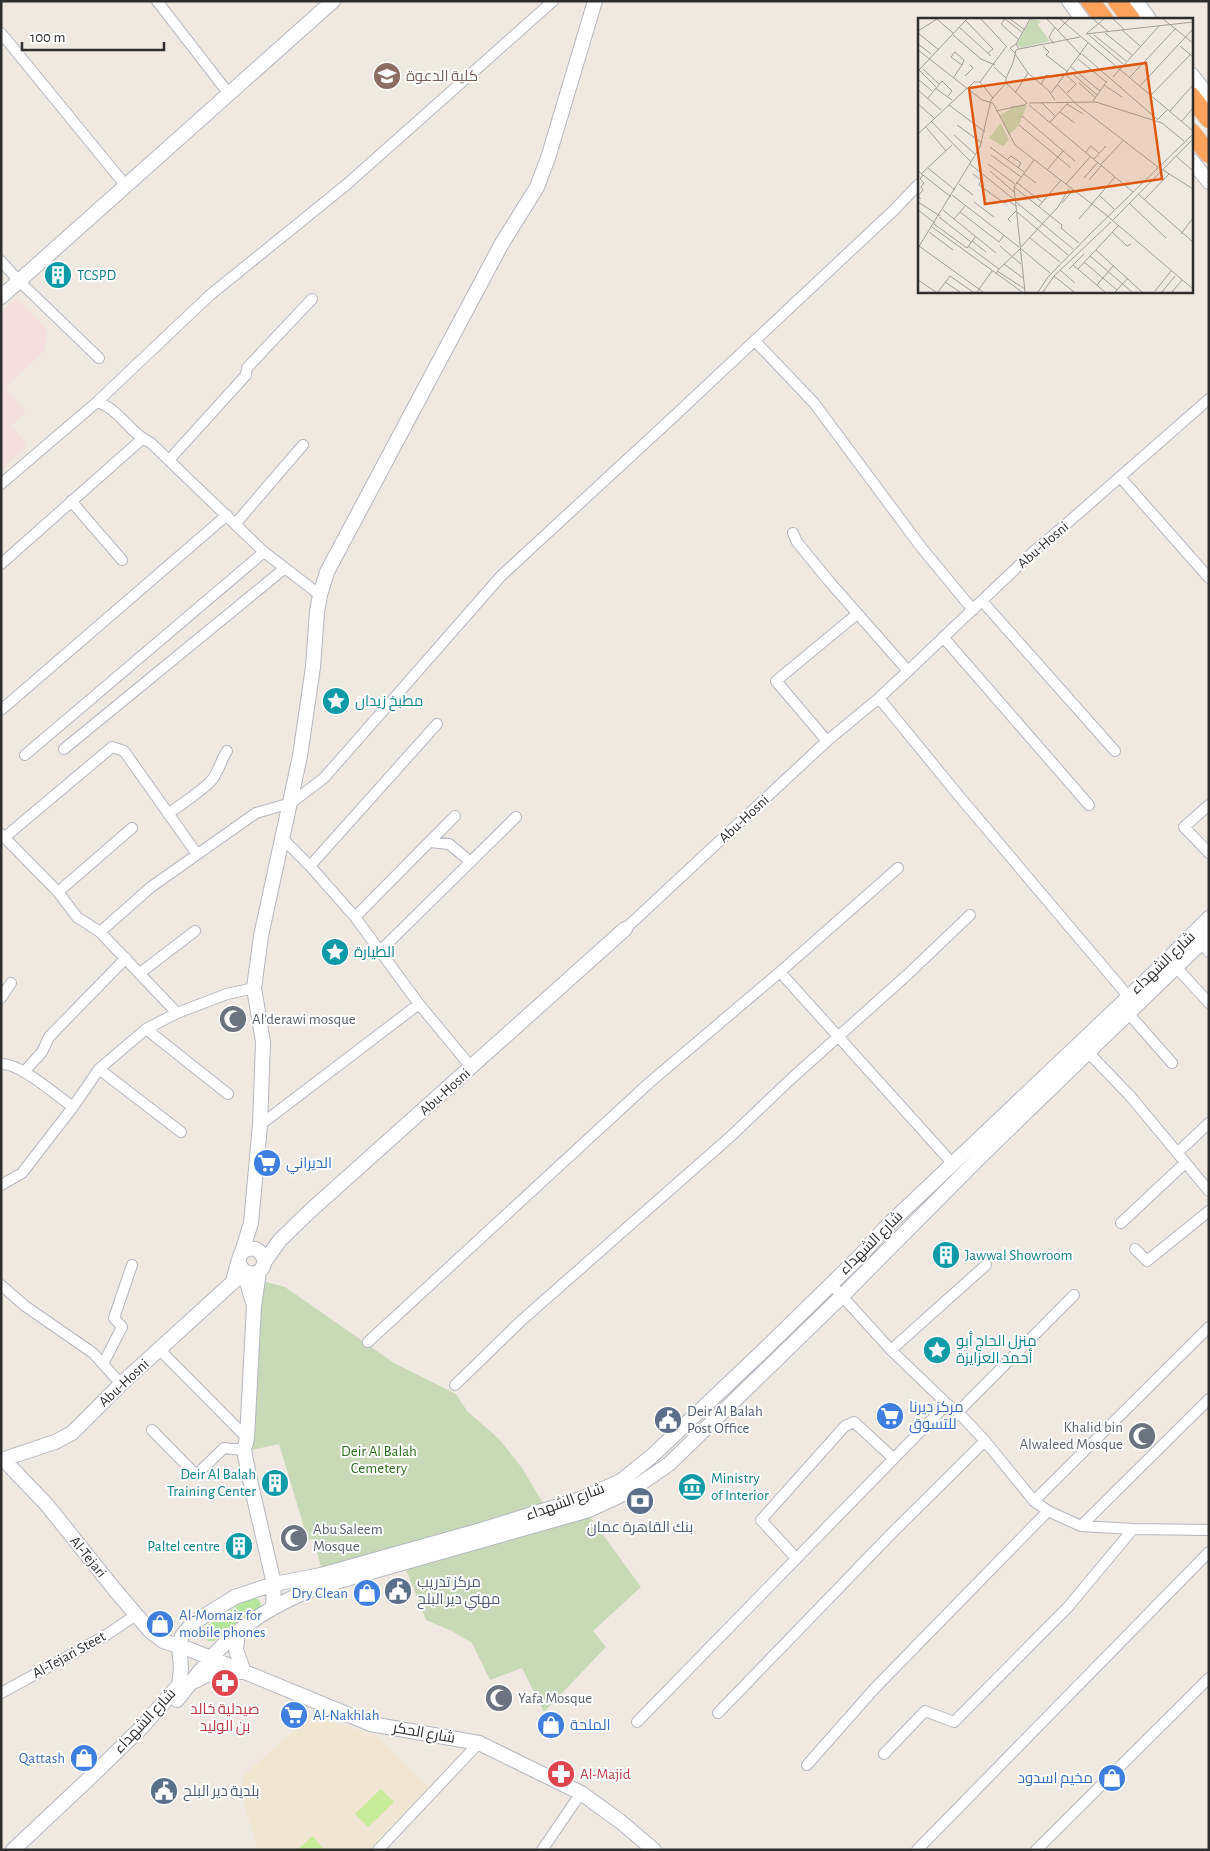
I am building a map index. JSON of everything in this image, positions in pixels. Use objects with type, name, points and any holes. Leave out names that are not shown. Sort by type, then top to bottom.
[{"type":"highway","points":[[1090,1],[1103,18]]},
{"type":"highway","points":[[1117,1],[1130,18]]},
{"type":"highway","points":[[1192,97],[1209,119]]},
{"type":"highway","points":[[1192,133],[1209,154]]},
{"type":"street","points":[[157,1],[229,94]]},
{"type":"street","points":[[1,297],[333,1]]},
{"type":"street","points":[[1,484],[97,402],[210,295],[346,185],[553,1]]},
{"type":"street","points":[[254,1306],[242,1263],[251,1223],[260,1125],[263,1042],[254,988],[261,936],[300,756],[313,667],[320,595],[332,563],[497,254],[537,186],[548,158],[596,1]]},
{"type":"street","points":[[1069,1],[1081,18]]},
{"type":"street","points":[[1136,1],[1148,18]]},
{"type":"street","points":[[1,33],[126,186]]},
{"type":"street","points":[[1192,75],[1209,97]]},
{"type":"street","points":[[1192,161],[1209,182]]},
{"type":"street","points":[[100,932],[151,887],[256,813],[291,803],[324,778],[501,576],[893,211],[918,185]]},
{"type":"street","points":[[1,261],[19,281],[99,358]]},
{"type":"street","points":[[169,460],[246,375],[247,368],[312,299]]},
{"type":"street","points":[[754,341],[814,403],[921,547],[973,610]]},
{"type":"street","name":"Abu-Hosni","points":[[260,1261],[310,1211],[626,929],[827,741],[879,698],[1033,552],[1209,399]]},
{"type":"street","points":[[97,402],[108,405],[142,439],[151,443],[236,523],[264,552],[320,595]]},
{"type":"street","points":[[1,564],[142,439]]},
{"type":"street","points":[[236,523],[303,444]]},
{"type":"street","points":[[1120,477],[1209,578]]},
{"type":"street","points":[[71,501],[122,560]]},
{"type":"street","points":[[1,710],[227,515]]},
{"type":"street","points":[[793,533],[797,542],[908,671]]},
{"type":"street","points":[[25,755],[264,552]]},
{"type":"street","points":[[64,749],[285,568]]},
{"type":"street","points":[[982,601],[1115,751]]},
{"type":"street","points":[[827,741],[776,681],[858,614]]},
{"type":"street","points":[[943,638],[1089,805]]},
{"type":"street","points":[[879,698],[1128,996]]},
{"type":"street","points":[[310,866],[437,724]]},
{"type":"street","points":[[177,1013],[100,932],[77,917],[58,892],[3,835],[112,747],[124,751],[197,854]]},
{"type":"street","points":[[168,814],[210,782],[219,770],[221,759],[228,751]]},
{"type":"street","points":[[1209,805],[1184,827],[1209,853]]},
{"type":"street","points":[[355,917],[455,816]]},
{"type":"street","points":[[380,951],[516,817]]},
{"type":"street","points":[[58,892],[132,828]]},
{"type":"street","points":[[282,838],[310,866],[355,917],[419,1004],[472,1068]]},
{"type":"street","points":[[430,842],[449,844],[471,862]]},
{"type":"street","points":[[368,1342],[649,1083],[780,972],[898,868]]},
{"type":"street","points":[[455,1386],[522,1320],[671,1190],[907,976],[970,916]]},
{"type":"street","name":"شارع الشهداء","points":[[13,1850],[104,1765],[141,1728],[179,1685],[181,1677],[179,1646],[182,1636],[193,1623],[235,1597],[274,1584],[321,1575],[481,1530],[581,1499],[621,1481],[652,1456],[708,1404],[831,1284],[887,1226],[953,1164],[1084,1048],[1128,1013],[1203,941],[1209,918]]},
{"type":"street","points":[[140,973],[195,931]]},
{"type":"street","name":"شارع الشهداء","points":[[25,1850],[131,1750],[211,1658],[238,1633],[273,1607],[289,1598],[318,1588],[582,1512],[630,1491],[669,1464],[842,1296],[1084,1048],[1128,996],[1158,970],[1203,941]]},
{"type":"street","points":[[24,1072],[42,1052],[49,1037],[126,958]]},
{"type":"street","points":[[1176,967],[1209,1003]]},
{"type":"street","points":[[780,972],[953,1164]]},
{"type":"street","points":[[1,998],[11,984]]},
{"type":"street","points":[[1,1185],[22,1173],[73,1107],[99,1069],[146,1029],[177,1013],[227,994],[254,988]]},
{"type":"street","points":[[260,1125],[419,1004]]},
{"type":"street","points":[[1128,1013],[1172,1063]]},
{"type":"street","points":[[146,1029],[228,1094]]},
{"type":"street","points":[[1084,1048],[1131,1097],[1209,1191]]},
{"type":"street","points":[[3,1065],[24,1072],[73,1107]]},
{"type":"street","points":[[99,1069],[181,1132]]},
{"type":"street","points":[[1177,1153],[1209,1123]]},
{"type":"street","points":[[1121,1223],[1185,1163]]},
{"type":"street","points":[[1135,1249],[1147,1261],[1209,1211]]},
{"type":"street","points":[[251,1223],[260,1261],[254,1306],[246,1444],[248,1476],[274,1584],[273,1607]]},
{"type":"street","points":[[242,1263],[250,1249],[260,1261]]},
{"type":"street","points":[[242,1263],[251,1275],[260,1261]]},
{"type":"street","name":"Abu-Hosni","points":[[2,1460],[55,1442],[72,1433],[121,1384],[232,1284],[242,1263]]},
{"type":"street","points":[[103,1364],[122,1327],[114,1318],[132,1265]]},
{"type":"street","points":[[891,1350],[986,1265]]},
{"type":"street","points":[[831,1284],[891,1350],[947,1404],[958,1412],[985,1441],[1034,1501],[1048,1511],[1081,1526],[1209,1530]]},
{"type":"street","points":[[1,1285],[25,1306],[93,1353],[121,1384]]},
{"type":"street","points":[[958,1412],[1074,1295]]},
{"type":"street","points":[[1034,1501],[1209,1327]]},
{"type":"street","points":[[160,1350],[246,1444]]},
{"type":"street","points":[[1081,1526],[1209,1399]]},
{"type":"street","points":[[637,1722],[947,1404]]},
{"type":"street","points":[[796,1558],[762,1520],[845,1426],[854,1422],[893,1458]]},
{"type":"street","points":[[152,1430],[196,1475],[224,1448],[246,1444]]},
{"type":"street","points":[[718,1713],[891,1534],[985,1441]]},
{"type":"street","name":"Al-Tejari","points":[[2,1460],[48,1505],[156,1638],[179,1646]]},
{"type":"street","points":[[806,1765],[875,1688],[1048,1511]]},
{"type":"street","points":[[884,1754],[925,1712],[954,1722],[1068,1607],[1133,1529]]},
{"type":"street","points":[[917,1850],[1209,1552]]},
{"type":"street","name":"Al-Tejari Steet","points":[[1,1693],[103,1638],[136,1615]]},
{"type":"street","points":[[188,1686],[218,1671],[244,1672],[236,1650],[238,1633]]},
{"type":"street","name":"شارع الحكر","points":[[179,1646],[371,1724],[479,1743],[581,1793],[621,1822],[654,1850]]},
{"type":"street","points":[[1036,1850],[1209,1678]]},
{"type":"street","points":[[378,1850],[479,1743]]},
{"type":"street","points":[[542,1850],[581,1793]]},
{"type":"shaded area","points":[[17,298],[47,329],[45,350],[5,388],[26,411],[11,426],[28,445],[1,470],[1,312]]},
{"type":"shaded area","points":[[311,1715],[377,1736],[431,1790],[374,1850],[258,1850],[240,1789],[244,1781],[241,1778]]},
{"type":"green space","name":"Deir Al Balah Cemetery","points":[[263,1281],[285,1287],[394,1363],[456,1394],[467,1411],[499,1439],[522,1468],[546,1508],[322,1570],[313,1539],[308,1540],[279,1444],[252,1450]]},
{"type":"green space","points":[[590,1517],[641,1587],[593,1631],[606,1647],[544,1712],[522,1668],[490,1680],[472,1643],[452,1631],[426,1620],[405,1567]]},
{"type":"green space","points":[[250,1597],[259,1600],[261,1605],[259,1610],[214,1641],[208,1641],[204,1637],[205,1627]]},
{"type":"green space","points":[[381,1789],[394,1802],[368,1827],[355,1814]]},
{"type":"green space","points":[[313,1836],[324,1850],[297,1850]]},
{"type":"place","name":"كلية الدعوة","points":[[387,76]]},
{"type":"place","name":"TCSPD","points":[[58,275]]},
{"type":"place","name":"مطبخ زيدان","points":[[336,701]]},
{"type":"place","name":"الطيارة","points":[[335,952]]},
{"type":"place","name":"Al'derawi mosque","points":[[233,1019]]},
{"type":"place","name":"الديراني","points":[[267,1163]]},
{"type":"place","name":"Jawwal Showroom","points":[[946,1255]]},
{"type":"place","name":"منزل الحاج أبو أحمد العزايزة","points":[[937,1350]]},
{"type":"place","name":"مركز ديرنا للتسوق","points":[[890,1416]]},
{"type":"place","name":"Deir Al Balah Post Office","points":[[668,1420]]},
{"type":"place","name":"Khalid bin Alwaleed Mosque","points":[[1142,1436]]},
{"type":"place","name":"Deir Al Balah Training Center","points":[[275,1483]]},
{"type":"place","name":"Ministry of Interior","points":[[692,1487]]},
{"type":"place","name":"بنك القاهرة عمان","points":[[640,1501]]},
{"type":"place","name":"Abu Saleem Mosque","points":[[294,1538]]},
{"type":"place","name":"Paltel centre","points":[[239,1546]]},
{"type":"place","name":"مركز تدريب مهني دير البلح","points":[[398,1591]]},
{"type":"place","name":"Dry Clean","points":[[367,1593]]},
{"type":"place","name":"Al-Momaiz for mobile phones","points":[[160,1624]]},
{"type":"place","name":"صيدلية خالد بن الوليد","points":[[225,1683]]},
{"type":"place","name":"Yafa Mosque","points":[[499,1698]]},
{"type":"place","name":"Al-Nakhlah","points":[[294,1715]]},
{"type":"place","name":"الملحة","points":[[551,1725]]},
{"type":"place","name":"Qattash","points":[[84,1758]]},
{"type":"place","name":"Al-Majid","points":[[561,1774]]},
{"type":"place","name":"مخيم اسدود","points":[[1112,1778]]},
{"type":"place","name":"بلدية دير البلح","points":[[164,1791]]}]
